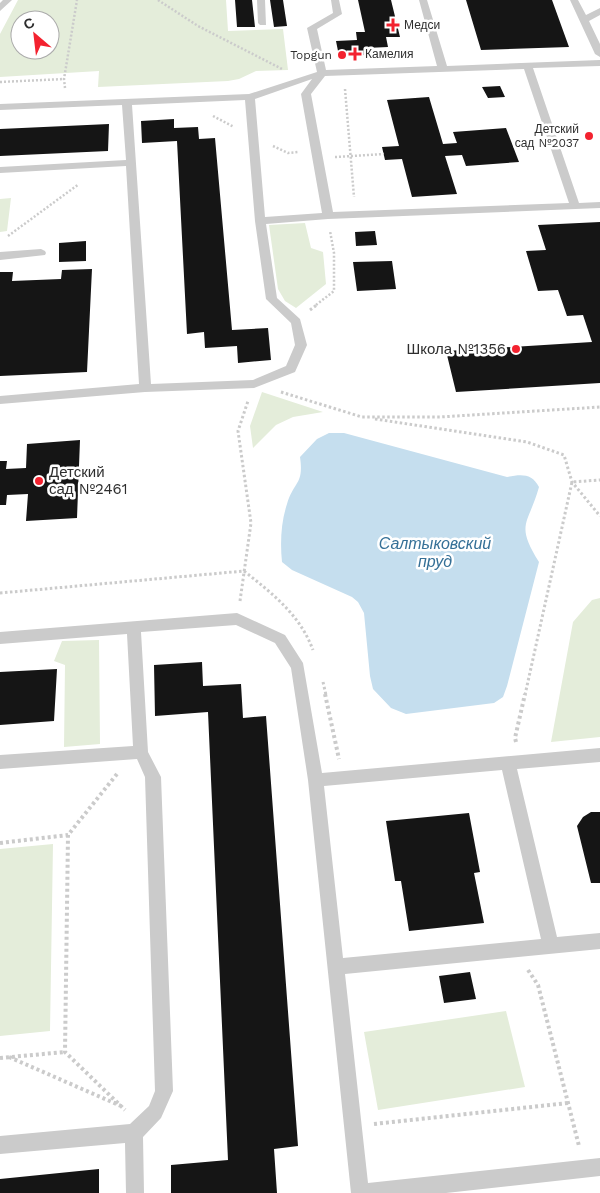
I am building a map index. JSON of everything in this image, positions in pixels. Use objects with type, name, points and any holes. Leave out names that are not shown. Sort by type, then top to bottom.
[{"type":"lane","points":[[0,8],[8,0]]},
{"type":"lane","points":[[261,0],[263,23]]},
{"type":"lane","points":[[322,74],[312,28],[338,14],[336,0]]},
{"type":"lane","points":[[423,0],[442,69]]},
{"type":"lane","points":[[574,0],[600,54]]},
{"type":"lane","points":[[584,20],[600,11]]},
{"type":"lane","points":[[0,107],[250,97],[322,74],[349,72],[600,63]]},
{"type":"lane","points":[[528,66],[575,206]]},
{"type":"lane","points":[[322,74],[306,94],[328,216]]},
{"type":"lane","points":[[0,400],[145,388],[254,384],[291,369],[300,345],[296,322],[272,300],[260,221],[250,97]]},
{"type":"lane","points":[[127,102],[145,388]]},
{"type":"lane","points":[[0,170],[131,164]]},
{"type":"lane","points":[[260,221],[328,216],[600,205]]},
{"type":"lane","points":[[0,256],[41,254]]},
{"type":"lane","points":[[0,638],[237,620],[280,639],[298,667],[316,780],[360,1193],[592,1168]]},
{"type":"lane","points":[[0,1145],[134,1133],[155,1112],[164,1091],[153,777],[141,752],[134,628]]},
{"type":"lane","points":[[0,762],[141,752]]},
{"type":"lane","points":[[316,780],[600,755]]},
{"type":"lane","points":[[514,762],[551,946]]},
{"type":"lane","points":[[335,967],[600,941]]},
{"type":"lane","points":[[134,1133],[135,1193]]},
{"type":"path","points":[[67,103],[64,79],[78,0]]},
{"type":"path","points":[[158,0],[198,26],[256,54],[301,80]]},
{"type":"path","points":[[349,72],[344,90],[355,215]]},
{"type":"path","points":[[0,82],[64,79]]},
{"type":"path","points":[[317,158],[384,154]]},
{"type":"path","points":[[0,237],[9,236],[104,165]]},
{"type":"path","points":[[296,322],[334,291],[334,253],[328,216]]},
{"type":"path","points":[[237,620],[251,523],[238,431],[254,384],[362,417],[527,442],[564,455],[572,482],[600,516]]},
{"type":"path","points":[[362,417],[440,417],[600,407]]},
{"type":"path","points":[[572,482],[600,480]]},
{"type":"path","points":[[514,762],[515,738],[572,482]]},
{"type":"path","points":[[0,593],[244,571]]},
{"type":"path","points":[[134,1133],[123,1107],[65,1052],[68,835],[122,769],[141,752]]},
{"type":"path","points":[[0,843],[68,835]]},
{"type":"path","points":[[513,950],[538,985],[568,1103],[592,1168]]},
{"type":"path","points":[[0,1058],[65,1052]]},
{"type":"path","points":[[9,1057],[123,1107]]},
{"type":"path","points":[[353,1127],[568,1103]]},
{"type":"green space","points":[[18,0],[226,0],[228,31],[283,29],[288,70],[256,71],[239,79],[228,81],[98,87],[99,71],[0,77],[0,34],[10,15],[10,60],[60,60],[60,10],[13,10]]},
{"type":"green space","points":[[11,198],[7,231],[0,232],[0,199]]},
{"type":"green space","points":[[305,223],[311,248],[323,252],[326,284],[296,308],[285,301],[278,289],[269,225]]},
{"type":"green space","points":[[262,392],[323,412],[293,417],[276,425],[253,448],[250,426]]},
{"type":"green space","points":[[600,598],[600,737],[551,742],[573,622],[592,600]]},
{"type":"green space","points":[[99,640],[100,744],[64,747],[65,665],[54,661],[62,641]]},
{"type":"green space","points":[[53,844],[50,1031],[0,1036],[0,849]]},
{"type":"green space","points":[[506,1011],[525,1087],[378,1110],[364,1032]]},
{"type":"water","name":"Салтыковский пруд","points":[[329,433],[344,433],[507,477],[526,476],[536,482],[539,487],[526,524],[526,531],[527,539],[539,562],[507,686],[503,697],[494,703],[406,714],[391,708],[373,689],[364,613],[358,602],[352,597],[292,570],[282,562],[283,518],[301,473],[300,457],[317,439]]},
{"type":"building","points":[[235,0],[252,0],[255,27],[237,27]]},
{"type":"building","points":[[270,0],[283,0],[287,26],[274,27]]},
{"type":"building","points":[[358,0],[391,0],[400,37],[386,37],[388,47],[366,48],[368,55],[339,56],[336,41],[357,40],[356,32],[365,32]]},
{"type":"building","points":[[466,0],[552,0],[569,47],[481,50]]},
{"type":"building","points":[[500,86],[505,97],[488,98],[482,87]]},
{"type":"building","points":[[429,97],[443,144],[457,143],[453,132],[506,128],[519,162],[466,166],[462,155],[445,156],[457,194],[412,197],[402,159],[385,160],[382,147],[399,146],[387,100]]},
{"type":"building","points":[[174,119],[174,128],[198,127],[199,139],[215,138],[232,330],[268,328],[271,360],[238,363],[237,346],[205,348],[204,332],[187,334],[177,141],[142,143],[141,121]]},
{"type":"building","points":[[109,124],[108,151],[0,156],[0,129]]},
{"type":"building","points":[[600,222],[600,383],[456,392],[446,351],[592,342],[583,315],[567,316],[558,290],[538,291],[526,251],[546,250],[538,225]]},
{"type":"building","points":[[375,231],[377,245],[356,246],[355,232]]},
{"type":"building","points":[[86,241],[86,261],[59,262],[59,243]]},
{"type":"building","points":[[392,261],[396,289],[357,291],[353,262]]},
{"type":"building","points":[[92,269],[87,372],[0,376],[0,272],[13,272],[12,281],[61,279],[62,270]]},
{"type":"building","name":"Детский сад №2461","points":[[80,440],[77,518],[26,521],[28,494],[7,495],[6,505],[0,505],[0,461],[7,461],[6,469],[26,468],[27,444]]},
{"type":"building","points":[[202,662],[203,686],[241,684],[243,718],[266,716],[298,1146],[274,1149],[277,1193],[171,1193],[171,1165],[228,1160],[208,712],[155,716],[154,665]]},
{"type":"building","points":[[57,669],[54,721],[0,725],[0,672]]},
{"type":"building","points":[[591,812],[600,812],[600,883],[591,883],[577,826],[583,817]]},
{"type":"building","points":[[469,813],[480,872],[474,873],[484,923],[409,931],[401,881],[395,881],[386,821]]},
{"type":"building","points":[[470,972],[476,999],[444,1003],[439,976]]},
{"type":"building","points":[[99,1169],[99,1193],[0,1193],[0,1179]]},
{"type":"place","name":"Медси","points":[[393,25]]},
{"type":"place","name":"Камелия","points":[[355,54]]},
{"type":"place","name":"Topgun","points":[[342,55]]},
{"type":"place","name":"Детский сад №2037","points":[[589,136]]},
{"type":"place","name":"Школа №1356","points":[[516,349]]},
{"type":"place","name":"Детский сад №2461","points":[[39,481]]}]
